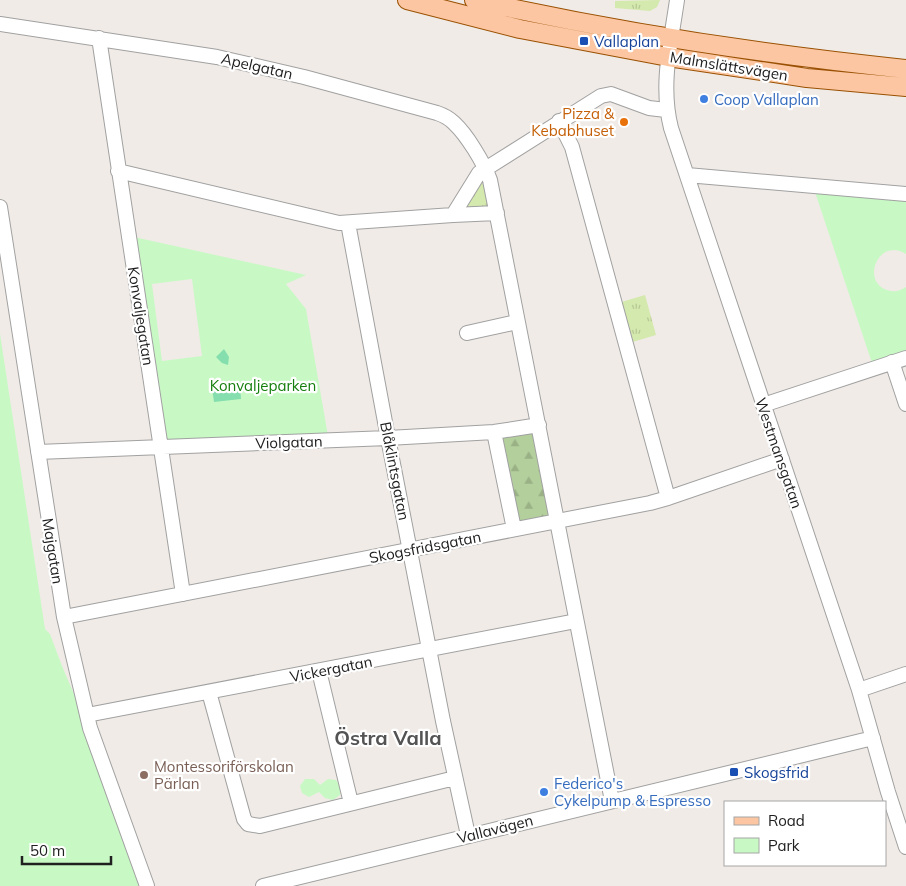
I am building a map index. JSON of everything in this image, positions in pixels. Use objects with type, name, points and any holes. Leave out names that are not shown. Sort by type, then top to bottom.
[{"type":"main road","name":"Malmslättsvägen","points":[[407,0],[528,30],[668,57],[807,78],[906,87]]},
{"type":"main road","name":"Malmslättsvägen","points":[[474,0],[582,22],[671,37],[820,60],[906,69]]},
{"type":"street","name":"Westmansgatan","points":[[677,0],[668,57],[666,110],[859,690],[906,847]]},
{"type":"street","name":"Apelgatan","points":[[0,24],[217,57],[304,77],[437,113],[455,123],[486,167]]},
{"type":"street","name":"Konvaljegatan","points":[[99,38],[183,594]]},
{"type":"street","points":[[453,215],[478,173],[529,139],[601,96],[611,94],[649,108],[666,110]]},
{"type":"street","points":[[559,121],[572,147],[668,498]]},
{"type":"street","points":[[486,167],[497,213],[612,801]]},
{"type":"street","points":[[118,171],[339,223],[497,213]]},
{"type":"street","points":[[687,175],[906,194]]},
{"type":"street","name":"Majgatan","points":[[0,207],[64,617],[87,715],[101,760],[147,886]]},
{"type":"street","name":"Blåklintsgatan","points":[[348,223],[388,438],[468,835]]},
{"type":"street","points":[[467,333],[518,322]]},
{"type":"street","points":[[763,406],[906,358]]},
{"type":"street","points":[[892,362],[906,404]]},
{"type":"street","name":"Violgatan","points":[[38,452],[388,438],[494,432],[539,425]]},
{"type":"street","points":[[494,432],[514,529]]},
{"type":"street","name":"Skogsfridsgatan","points":[[64,617],[668,498],[782,459]]},
{"type":"street","name":"Vickergatan","points":[[87,715],[576,621]]},
{"type":"street","points":[[319,671],[351,803]]},
{"type":"street","points":[[859,690],[906,674]]},
{"type":"street","points":[[208,692],[244,819],[248,824],[260,826],[455,778]]},
{"type":"street","name":"Vallavägen","points":[[263,886],[873,738]]},
{"type":"green space","points":[[660,0],[657,7],[650,11],[615,8],[615,1]]},
{"type":"green space","points":[[484,177],[490,206],[465,208]]},
{"type":"green space","points":[[815,192],[906,200],[906,254],[896,250],[887,251],[880,256],[874,272],[876,281],[881,287],[893,291],[906,287],[906,352],[872,363]]},
{"type":"green space","name":"Konvaljeparken","points":[[134,237],[306,275],[286,284],[306,309],[328,436],[164,442]],"holes":[[[192,279],[202,356],[162,361],[152,284]]]},
{"type":"green space","points":[[645,295],[656,335],[629,343],[618,303]]},
{"type":"green space","points":[[0,334],[45,629],[50,634],[85,720],[144,886],[0,886]]},
{"type":"green space","points":[[224,349],[229,357],[228,365],[222,363],[216,357]]},
{"type":"green space","points":[[240,385],[241,399],[214,402],[212,388]]},
{"type":"green space","points":[[534,430],[552,516],[518,522],[499,435]]},
{"type":"green space","points":[[305,779],[314,779],[320,785],[328,779],[336,780],[341,787],[340,795],[333,800],[325,798],[319,792],[309,797],[302,793],[300,786]]},
{"type":"place","name":"Vallaplan","points":[[584,41]]},
{"type":"place","name":"Coop Vallaplan","points":[[704,99]]},
{"type":"place","name":"Pizza & Kebabhuset","points":[[624,122]]},
{"type":"place","name":"Skogsfrid","points":[[734,772]]},
{"type":"place","name":"Montessoriförskolan Pärlan","points":[[144,775]]},
{"type":"place","name":"Federico's Cykelpump & Espresso","points":[[544,792]]},
{"type":"district","name":"Östra Valla","points":[[388,737]]}]
